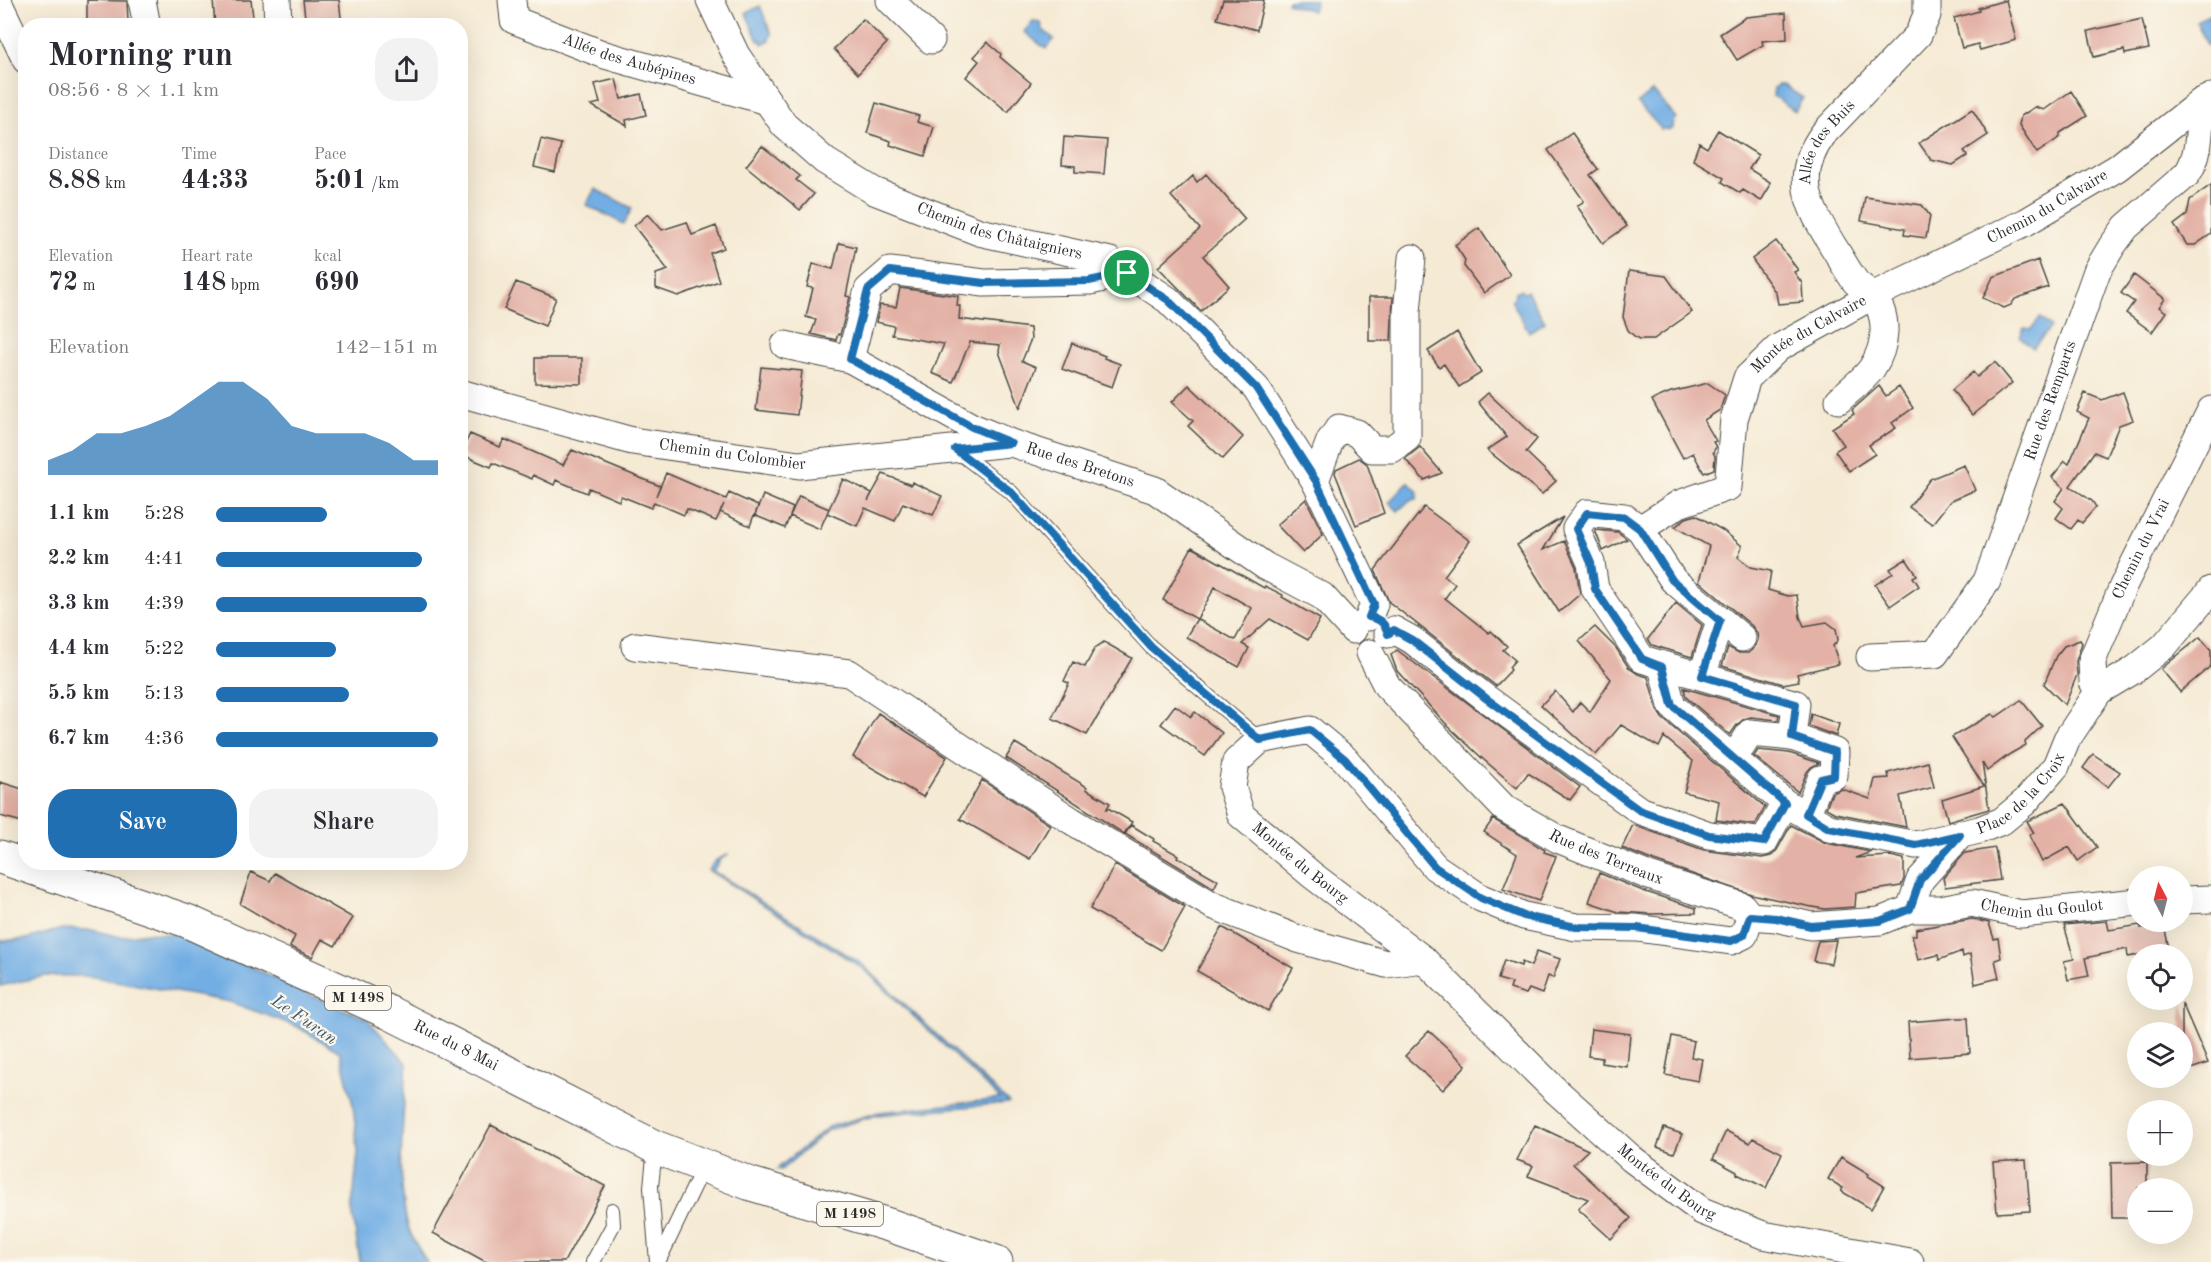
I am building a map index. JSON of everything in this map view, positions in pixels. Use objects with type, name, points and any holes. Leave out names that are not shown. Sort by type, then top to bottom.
[{"type":"main road","name":"Rue du 8 Mai","points":[[0,857],[18,863]]},
{"type":"main road","name":"Rue du 8 Mai","points":[[38,870],[187,921],[390,1013],[655,1146],[704,1166]]},
{"type":"main road","name":"M 1498","points":[[704,1166],[751,1184],[889,1225],[996,1262]]},
{"type":"street","points":[[142,0],[145,18]]},
{"type":"street","points":[[277,0],[278,18]]},
{"type":"street","name":"Allée des Aubépines","points":[[512,0],[514,20],[604,55],[767,100]]},
{"type":"street","name":"Chemin des Châtaigniers","points":[[710,0],[736,55],[784,125],[825,161],[874,191],[979,232],[1110,261],[1168,300],[1256,388],[1316,481],[1374,604],[1370,633]]},
{"type":"street","points":[[890,0],[931,40]]},
{"type":"street","name":"Allée des Buis","points":[[1872,296],[1856,283],[1818,220],[1809,201],[1805,176],[1812,149],[1824,133],[1918,35],[1927,15],[1927,0]]},
{"type":"street","points":[[0,6],[18,43]]},
{"type":"street","name":"Chemin du Calvaire","points":[[1872,296],[2026,222],[2117,168],[2206,100]]},
{"type":"street","name":"Rue des Remparts","points":[[1870,657],[1935,654],[1987,581],[2097,271],[2126,227],[2187,174],[2194,165],[2206,100]]},
{"type":"street","points":[[1316,481],[1330,441],[1339,428],[1357,433],[1372,449],[1392,449],[1407,438],[1407,312],[1412,258]]},
{"type":"street","points":[[850,359],[868,290],[890,271],[984,283],[1089,281],[1127,273]]},
{"type":"street","points":[[1839,400],[1871,370],[1883,345],[1883,313],[1872,296]]},
{"type":"street","name":"Montée du Calvaire","points":[[1640,529],[1679,504],[1728,487],[1734,419],[1747,378],[1778,348],[1872,296]]},
{"type":"street","name":"Rue des Bretons","points":[[784,345],[850,359],[972,427],[1011,443],[1155,490],[1265,566],[1322,596],[1370,633]]},
{"type":"street","name":"Chemin du Colombier","points":[[468,395],[632,441],[798,465],[1011,443]]},
{"type":"street","name":"Chemin du Vrai","points":[[2098,691],[2093,682],[2092,661],[2123,586],[2211,410]]},
{"type":"street","points":[[1742,638],[1672,580],[1640,529],[1624,517],[1587,513],[1576,529],[1591,563],[1595,589],[1642,659],[1662,667],[1702,676],[1796,704],[1792,737]]},
{"type":"street","points":[[2098,691],[2134,670],[2164,645],[2211,590]]},
{"type":"street","points":[[1702,676],[1720,621]]},
{"type":"street","points":[[1370,633],[1394,630],[1412,640],[1487,699],[1639,810],[1709,835],[1764,842],[1821,779],[1834,776],[1835,752],[1792,737],[1773,737],[1750,733],[1742,746],[1730,755]]},
{"type":"street","name":"Rue des Terreaux","points":[[1370,633],[1387,686],[1504,808],[1558,839],[1648,876],[1742,906],[1750,916],[1776,918],[1811,926],[1880,921],[1910,909]]},
{"type":"street","points":[[635,646],[849,673],[1072,821],[1212,905],[1298,939],[1386,964],[1423,959]]},
{"type":"street","points":[[1662,667],[1672,705],[1796,809],[1829,828],[1916,845],[1960,835]]},
{"type":"street","name":"Place de la Croix","points":[[1910,909],[1920,880],[1960,835],[2002,821],[2025,802],[2056,766],[2067,739],[2098,691]]},
{"type":"street","points":[[1260,740],[1310,730],[1345,759],[1435,867],[1481,898],[1524,916],[1576,927],[1637,928],[1731,941],[1744,935],[1750,916]]},
{"type":"street","name":"Montée du Bourg","points":[[1260,740],[1236,762],[1232,787],[1241,815],[1312,875],[1423,959],[1553,1088],[1632,1159],[1702,1210],[1763,1235],[1910,1262]]},
{"type":"street","points":[[2193,900],[2211,899]]},
{"type":"street","name":"Chemin du Goulot","points":[[1910,909],[1940,909],[1972,903],[2020,914],[2127,903]]},
{"type":"lane","points":[[955,449],[1011,492],[1151,647],[1260,740]]},
{"type":"lane","points":[[655,1146],[651,1187],[657,1262]]},
{"type":"lane","points":[[657,1262],[704,1166]]},
{"type":"lane","points":[[593,1262],[613,1225],[612,1210]]},
{"type":"water","points":[[1288,0],[1316,0],[1313,11],[1287,3]]},
{"type":"water","points":[[760,6],[772,35],[769,37],[770,40],[762,44],[761,40],[758,41],[746,13]]},
{"type":"water","points":[[2209,15],[2211,44],[2207,45],[2196,21]]},
{"type":"water","points":[[1033,21],[1041,22],[1042,29],[1054,39],[1046,49],[1024,32]]},
{"type":"water","points":[[1783,85],[1803,98],[1795,111],[1773,96],[1774,88]]},
{"type":"water","points":[[1653,91],[1676,118],[1672,129],[1662,130],[1638,103]]},
{"type":"water","points":[[595,189],[632,208],[624,224],[586,205]]},
{"type":"water","points":[[1520,290],[1524,293],[1527,291],[1545,322],[1529,332],[1511,300],[1515,292]]},
{"type":"water","points":[[2040,318],[2051,327],[2033,348],[2020,337],[2024,328],[2031,329]]},
{"type":"water","points":[[1408,482],[1418,492],[1417,499],[1410,500],[1398,511],[1389,502]]},
{"type":"water","points":[[729,854],[720,860],[713,871],[861,963],[1009,1103],[877,1115],[828,1130],[781,1170],[777,1169],[828,1127],[879,1112],[1000,1099],[864,969],[708,870],[716,860]]},
{"type":"water","name":"Le Furan","points":[[62,929],[92,930],[121,937],[146,933],[178,932],[310,995],[367,1019],[407,1063],[401,1170],[402,1191],[409,1229],[427,1262],[360,1262],[352,1210],[358,1152],[353,1105],[340,1052],[296,1026],[230,1002],[89,976],[45,976],[0,986],[0,941],[26,939]]},
{"type":"building","points":[[87,0],[127,1],[128,18],[87,18]]},
{"type":"building","points":[[213,0],[251,0],[253,18],[214,18]]},
{"type":"building","points":[[303,0],[339,0],[341,18],[305,18]]},
{"type":"building","points":[[1223,0],[1264,0],[1257,30],[1217,19]]},
{"type":"building","points":[[2006,0],[2016,40],[1980,50],[1978,44],[1962,48],[1954,18]]},
{"type":"building","points":[[1786,13],[1787,39],[1762,41],[1763,45],[1737,60],[1720,34],[1746,17]]},
{"type":"building","points":[[863,19],[887,43],[858,74],[834,49]]},
{"type":"building","points":[[2142,19],[2149,49],[2125,54],[2124,50],[2094,57],[2088,31]]},
{"type":"building","points":[[987,42],[1001,54],[1000,57],[1031,83],[1008,112],[966,77],[979,61],[974,57]]},
{"type":"building","points":[[616,79],[621,99],[641,94],[646,115],[626,120],[627,126],[591,105],[600,103],[595,84]]},
{"type":"building","points":[[2071,91],[2087,116],[2060,133],[2060,137],[2037,153],[2019,125],[2021,116],[2035,107],[2044,110]]},
{"type":"building","points":[[876,103],[919,116],[917,122],[934,127],[925,156],[890,145],[891,141],[867,133]]},
{"type":"building","points":[[1972,109],[1988,135],[1964,151],[1967,156],[1953,165],[1931,160],[1919,143]]},
{"type":"building","points":[[1718,130],[1758,155],[1749,169],[1770,182],[1761,201],[1743,190],[1740,193],[1722,182],[1724,178],[1693,160],[1699,143],[1707,148]]},
{"type":"building","points":[[1572,133],[1598,169],[1590,175],[1627,226],[1603,243],[1577,206],[1584,201],[1548,150]]},
{"type":"building","points":[[1064,137],[1107,140],[1104,174],[1075,172],[1075,166],[1062,165]]},
{"type":"building","points":[[541,139],[561,144],[555,172],[534,167]]},
{"type":"building","points":[[762,146],[800,176],[796,180],[814,194],[800,210],[746,166]]},
{"type":"building","points":[[1206,174],[1245,219],[1203,256],[1229,286],[1201,311],[1158,267],[1200,229],[1171,196],[1193,176],[1197,182]]},
{"type":"building","points":[[2211,185],[2211,234],[2195,245],[2187,245],[2174,225],[2187,215],[2190,200]]},
{"type":"building","points":[[1865,197],[1922,205],[1930,216],[1926,238],[1904,235],[1905,229],[1861,221]]},
{"type":"building","points":[[648,214],[662,230],[687,222],[692,235],[716,226],[724,248],[710,253],[719,281],[678,296],[656,288],[656,274],[668,270],[634,226]]},
{"type":"building","points":[[1479,228],[1510,275],[1484,293],[1464,266],[1465,260],[1455,245]]},
{"type":"building","points":[[1776,241],[1798,270],[1794,272],[1802,283],[1803,302],[1778,304],[1776,293],[1752,259]]},
{"type":"building","points":[[839,243],[856,247],[846,296],[850,297],[840,335],[838,334],[836,340],[811,334],[816,320],[806,317],[813,288],[807,287],[813,264],[833,269]]},
{"type":"building","points":[[2038,260],[2048,287],[2015,299],[2011,305],[2004,308],[1983,298],[1993,277]]},
{"type":"building","points":[[1629,271],[1666,276],[1692,312],[1654,339],[1640,339],[1634,336],[1628,330],[1623,317]]},
{"type":"building","points":[[2134,275],[2165,299],[2159,307],[2166,312],[2152,332],[2126,313],[2134,302],[2121,293]]},
{"type":"building","points":[[516,282],[556,298],[545,326],[504,309]]},
{"type":"building","points":[[900,288],[958,296],[959,319],[1030,328],[1031,339],[1022,361],[1036,367],[1020,408],[999,352],[1000,345],[970,342],[953,382],[932,373],[944,344],[892,335],[894,326],[876,322],[880,305],[896,307]]},
{"type":"building","points":[[1369,297],[1393,297],[1391,341],[1369,341]]},
{"type":"building","points":[[1457,332],[1481,373],[1459,387],[1444,364],[1439,367],[1428,351]]},
{"type":"building","points":[[1072,343],[1120,364],[1112,387],[1062,369]]},
{"type":"building","points":[[535,358],[582,358],[582,384],[535,383]]},
{"type":"building","points":[[1995,362],[2012,383],[1972,415],[1952,390],[1973,372],[1977,377]]},
{"type":"building","points":[[761,367],[802,371],[797,415],[756,410]]},
{"type":"building","points":[[1708,383],[1725,395],[1720,410],[1704,420],[1716,441],[1713,442],[1716,447],[1713,452],[1714,469],[1704,473],[1693,453],[1683,458],[1652,400],[1671,392]]},
{"type":"building","points":[[1189,385],[1243,437],[1223,459],[1188,426],[1193,421],[1172,402]]},
{"type":"building","points":[[1879,386],[1886,396],[1899,387],[1913,408],[1892,423],[1896,428],[1869,445],[1875,454],[1849,471],[1835,451],[1844,445],[1832,428],[1854,414],[1852,410]]},
{"type":"building","points":[[2123,392],[2133,420],[2119,425],[2106,457],[2094,452],[2070,486],[2092,501],[2096,507],[2082,523],[2078,520],[2071,529],[2056,518],[2063,508],[2055,501],[2064,488],[2052,477],[2065,461],[2069,464],[2089,418],[2077,412],[2085,393],[2102,400]]},
{"type":"building","points":[[1488,393],[1537,439],[1526,452],[1556,481],[1542,494],[1487,450],[1507,437],[1478,402]]},
{"type":"building","points":[[470,434],[500,447],[504,439],[563,465],[572,450],[660,486],[656,496],[666,473],[726,499],[729,493],[758,506],[755,515],[763,495],[793,508],[785,528],[754,515],[750,526],[720,512],[716,521],[687,509],[684,515],[654,502],[651,508],[621,496],[619,501],[589,488],[587,493],[556,480],[554,485],[533,475],[532,479],[493,463],[491,467],[468,457]]},
{"type":"building","points":[[1420,447],[1442,473],[1424,480],[1405,459]]},
{"type":"building","points":[[1359,458],[1367,464],[1384,513],[1356,525],[1335,473],[1336,469]]},
{"type":"building","points":[[1964,465],[1975,490],[1950,501],[1932,524],[1909,507],[1930,479]]},
{"type":"building","points":[[883,474],[911,485],[912,482],[942,496],[933,515],[903,503],[895,521],[865,508],[857,526],[827,513],[843,479],[872,493],[868,501]]},
{"type":"building","points":[[799,496],[829,509],[820,529],[790,516]]},
{"type":"building","points":[[1306,499],[1323,534],[1303,553],[1277,525]]},
{"type":"building","points":[[1424,507],[1470,541],[1444,576],[1455,584],[1445,598],[1489,633],[1491,631],[1507,646],[1503,650],[1515,660],[1509,667],[1511,670],[1496,686],[1389,602],[1375,570]]},
{"type":"building","points":[[1696,515],[1724,531],[1742,546],[1738,557],[1751,567],[1771,571],[1768,590],[1788,596],[1797,595],[1800,617],[1804,626],[1827,622],[1836,629],[1838,640],[1833,646],[1839,664],[1797,674],[1799,681],[1783,684],[1722,666],[1728,647],[1739,653],[1748,653],[1758,640],[1757,633],[1752,626],[1699,581],[1709,546],[1675,527],[1686,518]]},
{"type":"building","points":[[1563,517],[1543,550],[1564,541],[1576,567],[1580,594],[1559,612],[1517,545]]},
{"type":"building","points":[[1595,530],[1618,532],[1627,539],[1603,551]]},
{"type":"building","points":[[1192,547],[1264,588],[1265,586],[1283,595],[1282,597],[1320,619],[1308,640],[1270,619],[1242,644],[1249,648],[1239,667],[1186,637],[1197,619],[1163,600]],"holes":[[[1215,587],[1252,608],[1235,640],[1197,619]]]},
{"type":"building","points":[[1906,559],[1917,575],[1913,577],[1919,586],[1890,606],[1875,585],[1893,573],[1890,569]]},
{"type":"building","points":[[1676,603],[1702,625],[1692,657],[1652,645],[1648,639]]},
{"type":"building","points":[[1595,627],[1616,648],[1629,668],[1648,677],[1657,710],[1662,718],[1765,807],[1755,825],[1716,820],[1719,801],[1684,792],[1693,761],[1664,737],[1659,747],[1621,725],[1596,755],[1541,705],[1555,691],[1573,712],[1580,702],[1590,712],[1611,679],[1579,641]]},
{"type":"building","points":[[2200,637],[2211,650],[2211,666],[2180,692],[2161,669]]},
{"type":"building","points":[[2080,640],[2082,643],[2076,661],[2077,675],[2065,705],[2044,684],[2056,656],[2064,646]]},
{"type":"building","points":[[1104,642],[1132,658],[1087,735],[1052,718],[1069,683],[1064,681],[1073,662],[1085,667],[1095,648]]},
{"type":"building","points":[[1397,650],[1580,787],[1570,800],[1528,773],[1517,788],[1484,760],[1449,727],[1397,671],[1391,655]]},
{"type":"building","points":[[1684,688],[1779,715],[1778,720],[1751,717],[1744,719],[1730,735],[1686,697]]},
{"type":"building","points":[[2021,700],[2042,726],[2025,742],[2026,745],[1987,771],[1982,762],[1989,809],[1948,821],[1942,799],[1984,786],[1952,737],[1992,714],[1996,717]]},
{"type":"building","points":[[1175,705],[1191,717],[1195,712],[1222,733],[1205,756],[1161,724]]},
{"type":"building","points":[[878,713],[947,757],[923,797],[853,757]]},
{"type":"building","points":[[1811,714],[1839,724],[1836,736],[1809,726]]},
{"type":"building","points":[[1015,743],[1110,803],[1106,810],[1108,808],[1132,822],[1124,834],[1006,758]]},
{"type":"building","points":[[1758,750],[1789,753],[1819,763],[1807,772],[1798,792],[1754,756]]},
{"type":"building","points":[[2093,754],[2120,772],[2108,787],[2083,768]]},
{"type":"building","points":[[1928,762],[1934,787],[1900,796],[1906,827],[1835,813],[1826,808],[1832,793],[1842,789],[1870,799],[1875,779],[1889,778],[1888,773]]},
{"type":"building","points":[[982,780],[1050,825],[1030,859],[960,819]]},
{"type":"building","points":[[0,782],[18,788],[18,821],[0,816]]},
{"type":"building","points":[[2065,803],[2097,847],[2078,861],[2069,847],[2042,862],[2029,835],[2034,833],[2027,821]]},
{"type":"building","points":[[1493,819],[1545,850],[1544,852],[1556,856],[1539,901],[1503,889],[1517,854],[1484,832]]},
{"type":"building","points":[[1131,825],[1178,855],[1177,857],[1218,880],[1214,888],[1125,834]]},
{"type":"building","points":[[1633,825],[1704,850],[1762,858],[1771,856],[1777,850],[1791,825],[1826,843],[1871,852],[1855,858],[1891,856],[1904,859],[1904,879],[1901,886],[1856,893],[1855,907],[1825,909],[1807,906],[1751,894],[1622,848]]},
{"type":"building","points":[[1995,848],[2000,880],[1945,887],[1943,878],[1965,853]]},
{"type":"building","points":[[1115,865],[1185,907],[1161,950],[1090,909]]},
{"type":"building","points":[[251,872],[270,881],[275,873],[353,918],[335,946],[322,939],[312,957],[290,947],[295,936],[240,904]]},
{"type":"building","points":[[1599,873],[1643,891],[1696,908],[1696,913],[1618,912],[1589,902]]},
{"type":"building","points":[[1972,919],[1989,923],[1994,939],[1998,938],[2001,958],[1995,960],[1999,978],[1975,984],[1970,954],[1963,957],[1962,951],[1939,960],[1938,955],[1918,960],[1912,936],[1916,935],[1916,929]]},
{"type":"building","points":[[2107,921],[2109,930],[2127,927],[2127,932],[2165,932],[2168,944],[2127,944],[2127,949],[2085,958],[2089,976],[2068,980],[2064,961],[2074,959],[2064,925]]},
{"type":"building","points":[[1222,927],[1293,968],[1268,1011],[1197,971]]},
{"type":"building","points":[[1836,940],[1831,964],[1813,961],[1818,941]]},
{"type":"building","points":[[1537,951],[1560,959],[1553,978],[1548,976],[1542,994],[1529,989],[1526,994],[1510,989],[1512,983],[1498,979],[1504,960],[1521,966],[1522,962],[1531,966]]},
{"type":"building","points":[[2182,1010],[2185,1010],[2190,1022],[2182,1022]]},
{"type":"building","points":[[1968,1018],[1970,1053],[1910,1058],[1908,1022]]},
{"type":"building","points":[[2193,1028],[2208,1063],[2193,1068]]},
{"type":"building","points":[[1591,1029],[1630,1034],[1627,1067],[1602,1063],[1602,1058],[1588,1056]]},
{"type":"building","points":[[1429,1031],[1466,1065],[1443,1090],[1405,1056]]},
{"type":"building","points":[[1672,1036],[1694,1041],[1691,1057],[1702,1059],[1698,1081],[1665,1075]]},
{"type":"building","points":[[491,1125],[605,1186],[564,1262],[486,1262],[433,1233]]},
{"type":"building","points":[[1535,1125],[1588,1150],[1573,1164],[1631,1218],[1611,1239],[1578,1209],[1588,1199],[1528,1176],[1533,1166],[1517,1160]]},
{"type":"building","points":[[1664,1128],[1682,1134],[1674,1153],[1657,1147]]},
{"type":"building","points":[[1726,1131],[1750,1143],[1753,1138],[1782,1153],[1766,1188],[1713,1159]]},
{"type":"building","points":[[1841,1157],[1884,1186],[1871,1209],[1841,1191],[1843,1188],[1828,1179]]},
{"type":"building","points":[[2026,1160],[2030,1211],[1997,1213],[1993,1162]]},
{"type":"building","points":[[2111,1163],[2147,1166],[2147,1178],[2127,1178],[2127,1218],[2112,1218]]},
{"type":"route","points":[[890,271],[984,283],[1089,281],[1127,273],[1168,300],[1256,388],[1316,481],[1374,604],[1369,617],[1378,618],[1385,625],[1388,634],[1394,630],[1412,640],[1487,699],[1639,810],[1709,835],[1764,842],[1785,803],[1672,705],[1662,667],[1642,659],[1595,589],[1591,563],[1576,529],[1587,513],[1624,517],[1640,529],[1672,580],[1720,621],[1702,676],[1796,704],[1792,722],[1792,737],[1835,752],[1834,776],[1821,779],[1806,814],[1829,828],[1916,845],[1960,835],[1920,880],[1910,909],[1880,921],[1811,926],[1776,918],[1750,916],[1744,935],[1731,941],[1637,928],[1576,927],[1524,916],[1481,898],[1435,867],[1345,759],[1310,730],[1260,740],[1151,647],[1011,492],[955,449],[1011,443],[972,427],[850,359],[868,290],[890,271]]}]
